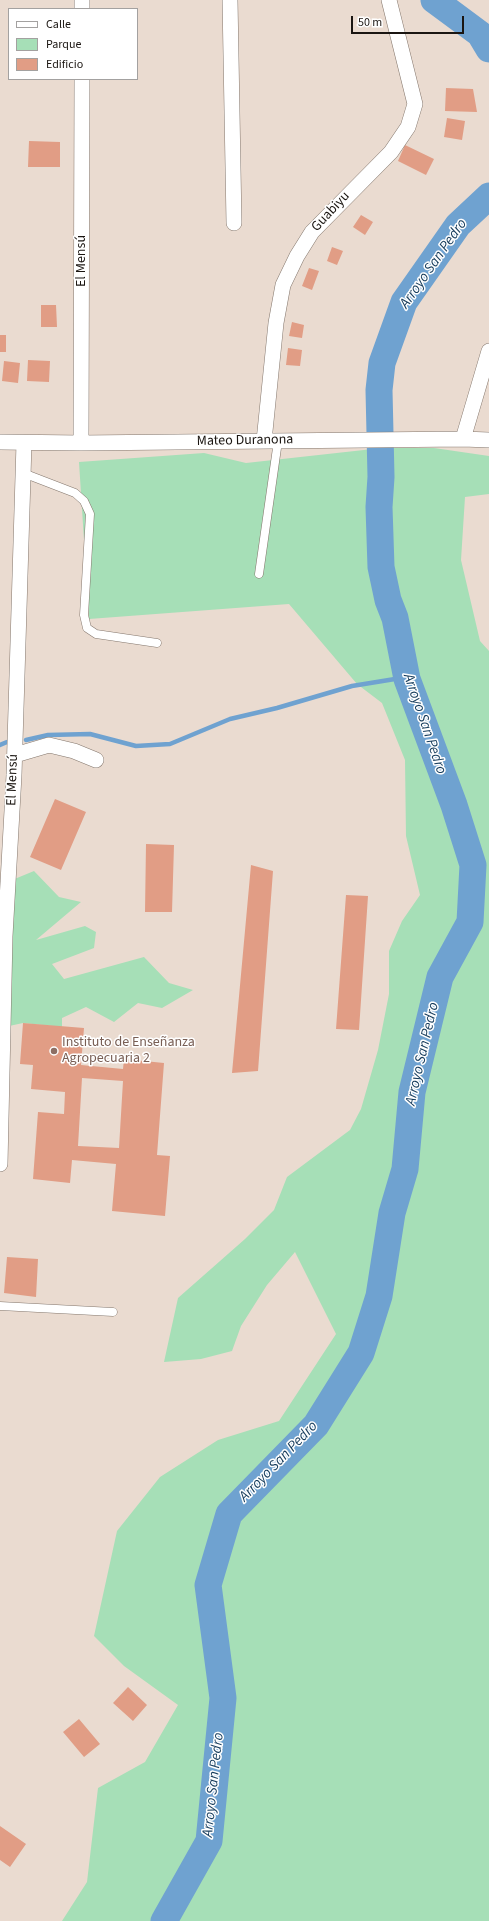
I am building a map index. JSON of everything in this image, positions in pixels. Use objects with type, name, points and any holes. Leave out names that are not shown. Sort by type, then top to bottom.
[{"type":"street","points":[[230,0],[234,223]]},
{"type":"street","name":"Guabiyu","points":[[271,441],[276,323],[283,285],[297,256],[312,232],[391,152],[408,127],[414,104],[389,0]]},
{"type":"street","name":"El Mensú","points":[[81,443],[82,80]]},
{"type":"street","points":[[463,439],[489,351]]},
{"type":"street","name":"Mateo Duranona","points":[[0,442],[81,443],[366,439],[489,440]]},
{"type":"street","name":"El Mensú","points":[[0,1164],[5,936],[14,755],[24,443]]},
{"type":"street","points":[[14,755],[48,745],[74,751],[96,760]]},
{"type":"lane","points":[[258,574],[271,441]]},
{"type":"lane","points":[[23,473],[75,492],[84,501],[90,514],[84,615],[87,628],[96,634],[157,643]]},
{"type":"lane","points":[[0,1306],[113,1312]]},
{"type":"green space","points":[[382,448],[434,448],[489,456],[489,494],[465,497],[461,560],[480,641],[489,651],[489,1921],[62,1921],[87,1882],[98,1788],[145,1762],[178,1705],[124,1666],[94,1636],[117,1531],[160,1477],[218,1440],[279,1421],[336,1334],[295,1252],[267,1285],[241,1326],[232,1351],[201,1359],[164,1362],[178,1298],[245,1239],[274,1210],[287,1177],[350,1130],[361,1109],[378,1050],[389,994],[389,951],[402,921],[420,895],[406,836],[405,760],[382,703],[357,684],[289,604],[89,619],[79,462],[204,453],[246,463]]},
{"type":"green space","points":[[34,871],[59,897],[81,902],[36,940],[85,926],[96,932],[94,948],[52,964],[64,979],[144,957],[169,983],[193,990],[162,1008],[138,1003],[114,1022],[86,1007],[62,1018],[62,1027],[23,1023],[0,1028],[0,885]]},
{"type":"building","points":[[446,88],[473,89],[477,112],[445,111]]},
{"type":"building","points":[[447,118],[465,121],[462,140],[444,137]]},
{"type":"building","points":[[29,141],[60,142],[60,167],[28,167]]},
{"type":"building","points":[[405,145],[434,159],[426,175],[398,161]]},
{"type":"building","points":[[361,215],[373,222],[365,235],[353,227]]},
{"type":"building","points":[[332,247],[343,251],[337,265],[327,261]]},
{"type":"building","points":[[309,268],[319,271],[312,290],[302,286]]},
{"type":"building","points":[[41,305],[56,305],[57,327],[41,327]]},
{"type":"building","points":[[292,322],[304,325],[302,338],[289,336]]},
{"type":"building","points":[[0,335],[6,335],[6,352],[0,352]]},
{"type":"building","points":[[288,348],[302,350],[300,366],[286,365]]},
{"type":"building","points":[[28,360],[50,361],[49,382],[27,381]]},
{"type":"building","points":[[4,361],[20,363],[18,383],[2,381]]},
{"type":"building","points":[[55,799],[86,812],[61,870],[30,857]]},
{"type":"building","points":[[146,844],[174,845],[172,912],[145,912]]},
{"type":"building","points":[[251,865],[273,871],[258,1071],[232,1073]]},
{"type":"building","points":[[346,895],[368,896],[359,1030],[336,1029]]},
{"type":"building","points":[[23,1023],[84,1028],[81,1065],[123,1069],[124,1059],[164,1063],[157,1155],[170,1156],[165,1216],[112,1211],[116,1164],[72,1160],[70,1183],[33,1179],[38,1112],[64,1114],[65,1092],[31,1089],[33,1065],[20,1064]],"holes":[[[82,1078],[123,1081],[119,1148],[78,1146]]]},
{"type":"building","points":[[7,1257],[38,1259],[36,1297],[4,1293]]},
{"type":"building","points":[[128,1687],[147,1705],[133,1721],[113,1703]]},
{"type":"building","points":[[79,1719],[100,1744],[84,1757],[63,1732]]},
{"type":"building","points":[[0,1826],[26,1844],[10,1867],[0,1860]]},
{"type":"waterway","name":"Arroyo San Pedro","points":[[434,0],[480,34],[489,49]]},
{"type":"waterway","name":"Arroyo San Pedro","points":[[164,1921],[209,1841],[223,1698],[208,1585],[229,1514],[316,1425],[361,1353],[379,1296],[392,1213],[405,1169],[412,1092],[440,977],[470,922],[473,865],[454,805],[407,679],[395,618],[388,600],[381,567],[379,507],[381,477],[379,390],[382,363],[404,302],[458,225],[489,196]]},
{"type":"waterway","points":[[26,740],[48,735],[90,734],[136,746],[170,744],[230,719],[277,708],[352,686],[395,679],[407,679]]},
{"type":"waterway","points":[[0,745],[7,742]]},
{"type":"place","name":"Instituto de Enseñanza Agropecuaria 2","points":[[54,1051]]}]
